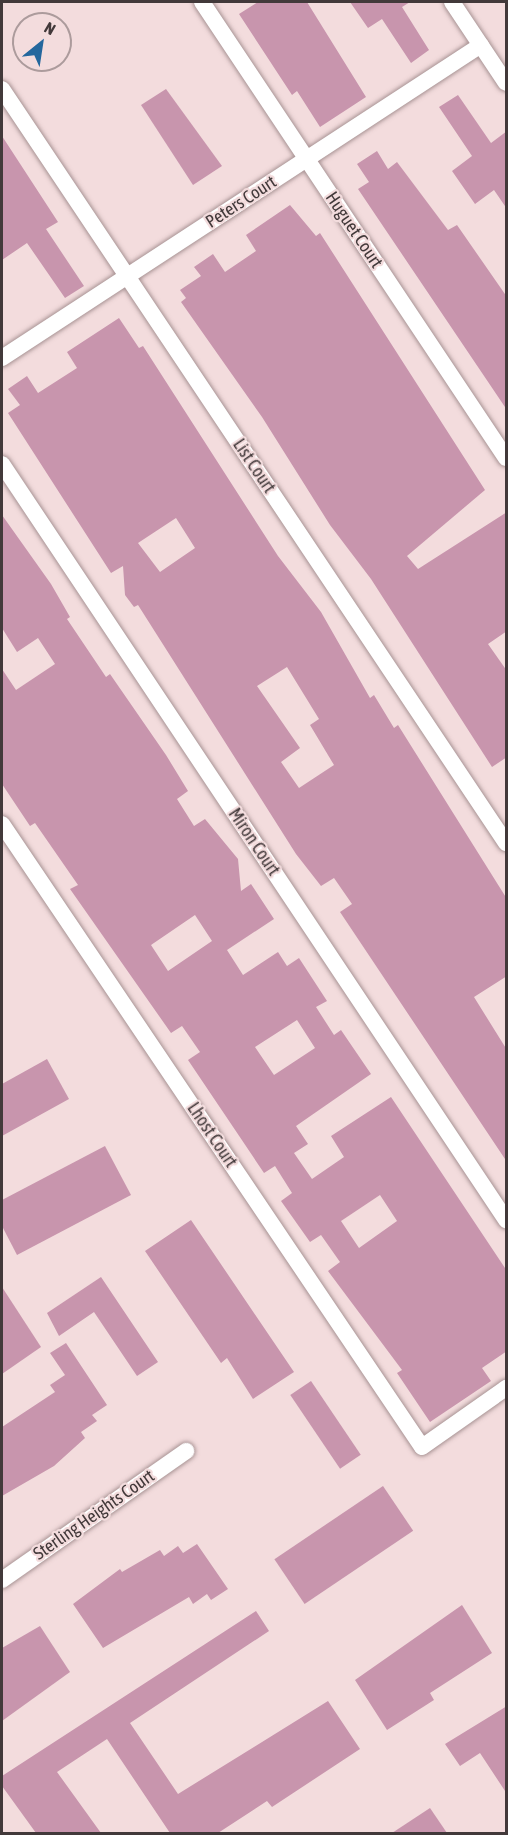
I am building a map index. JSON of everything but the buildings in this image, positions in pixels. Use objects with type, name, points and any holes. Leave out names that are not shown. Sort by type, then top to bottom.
[{"type":"street","name":"Huguet Court","points":[[202,2],[507,458]]},
{"type":"street","points":[[452,2],[507,83]]},
{"type":"street","name":"Peters Court","points":[[2,358],[481,45]]},
{"type":"street","name":"List Court","points":[[2,89],[507,843]]},
{"type":"street","name":"Miron Court","points":[[2,464],[507,1220]]},
{"type":"street","name":"Lhost Court","points":[[2,824],[422,1447],[507,1388]]},
{"type":"street","name":"Sterling Heights Court","points":[[2,1580],[186,1451]]}]
